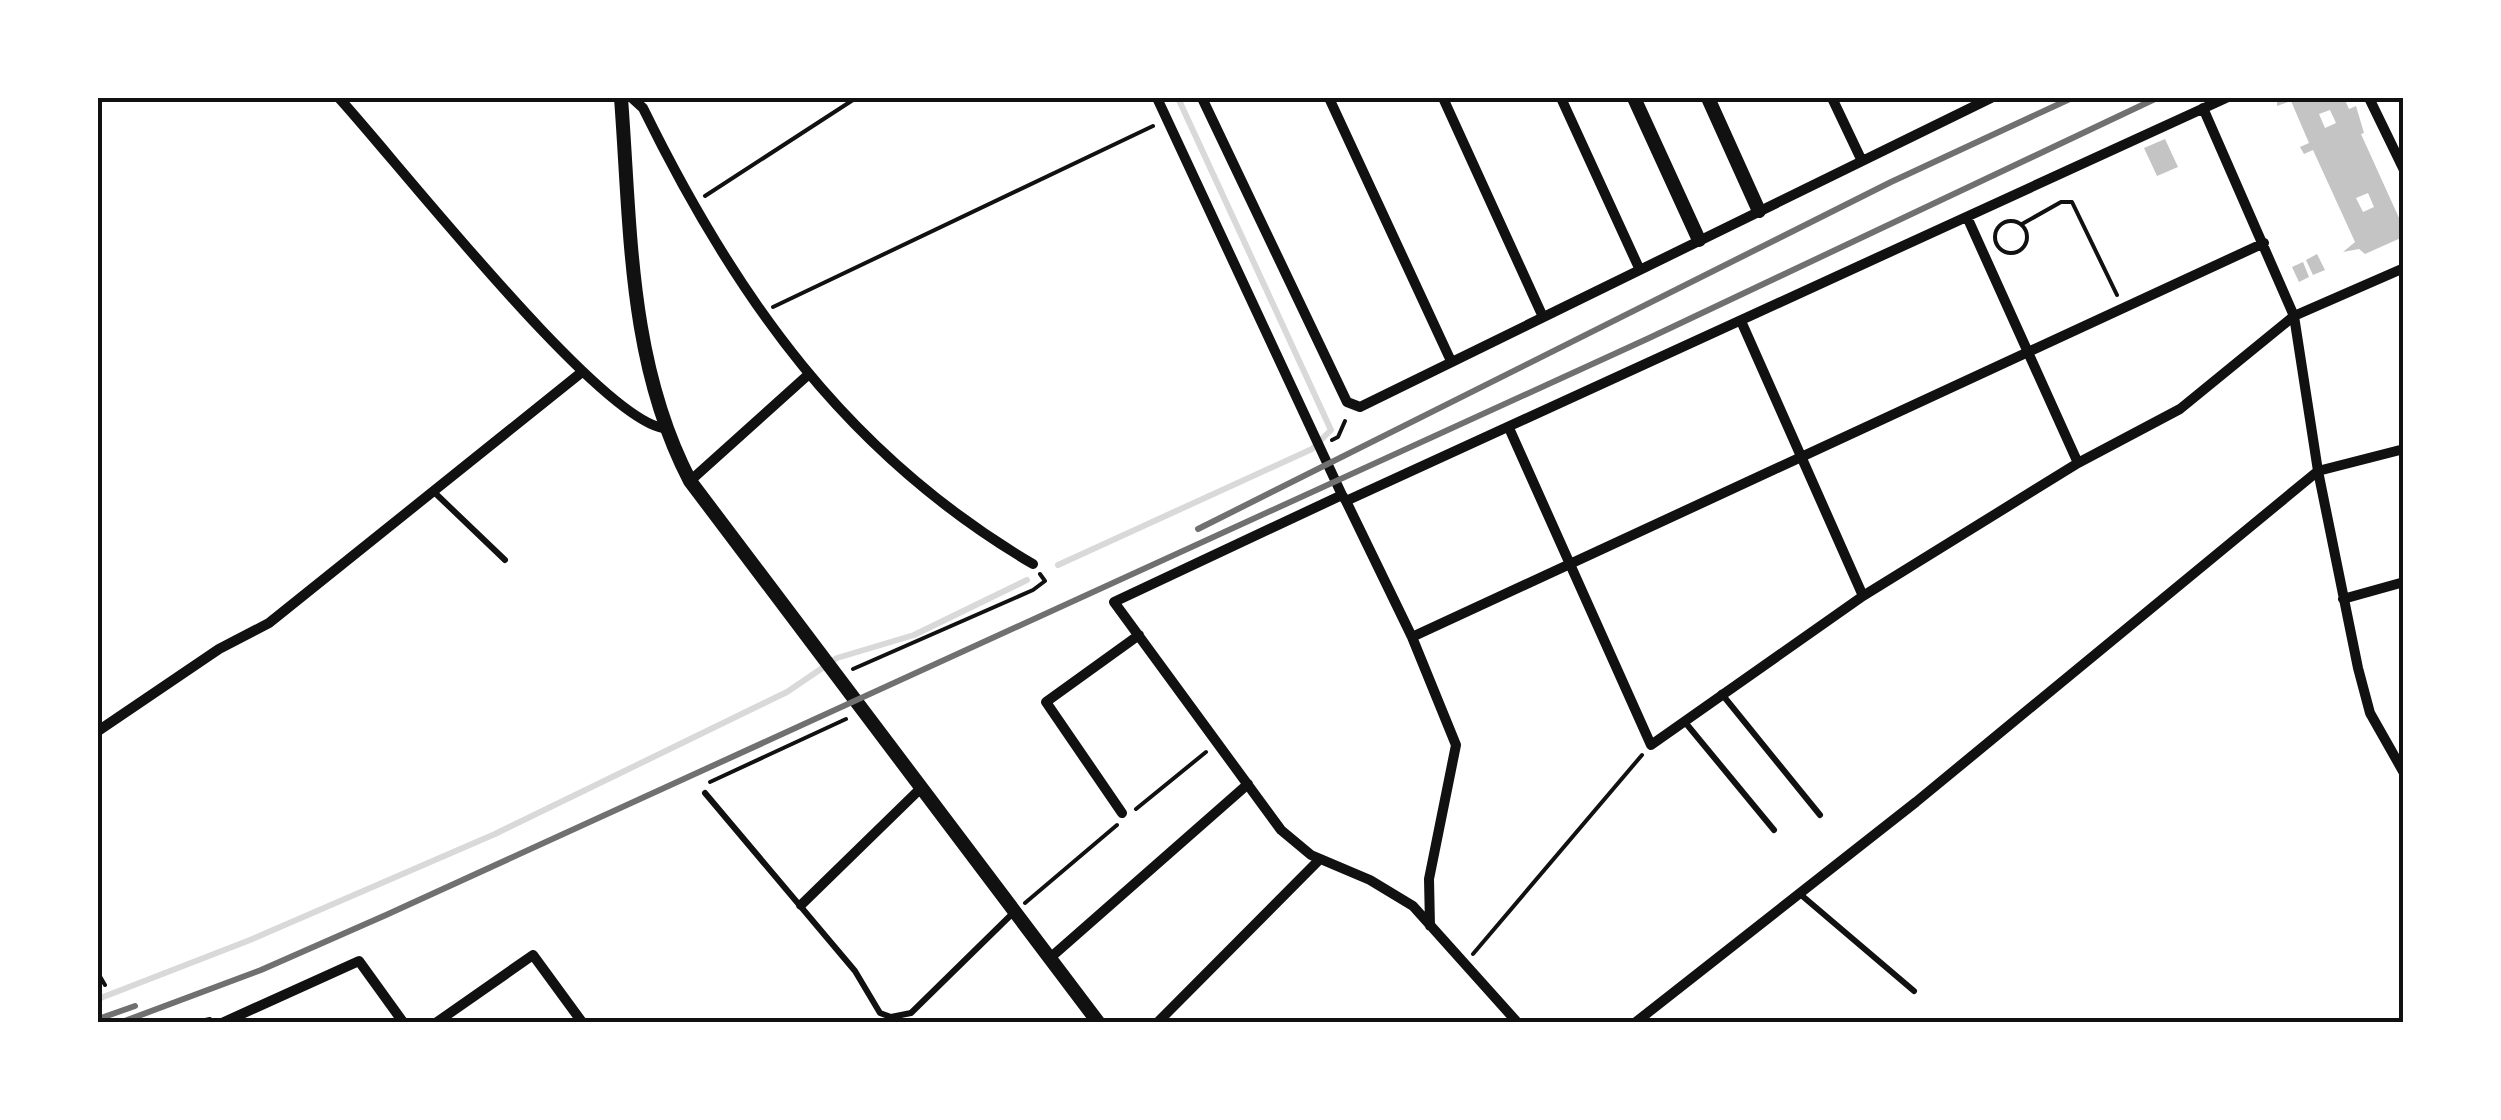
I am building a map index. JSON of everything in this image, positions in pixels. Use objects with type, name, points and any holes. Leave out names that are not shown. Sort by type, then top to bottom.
[{"type":"street","points":[[339,98],[582,372],[638,418],[663,428]]},
{"type":"street","points":[[621,98],[639,329],[663,428],[690,481],[1098,1022]]},
{"type":"street","points":[[632,98],[643,108],[693,204],[760,314],[809,374],[897,469],[978,531],[1033,564]]},
{"type":"street","points":[[1156,98],[1412,637],[1456,745],[1429,879],[1430,926]]},
{"type":"street","points":[[1202,98],[1347,402],[1360,407],[1992,98]]},
{"type":"street","points":[[1328,98],[1451,361]]},
{"type":"street","points":[[1443,98],[1542,316]]},
{"type":"street","points":[[1560,98],[1639,268]]},
{"type":"street","points":[[1634,98],[1699,240]]},
{"type":"street","points":[[1708,98],[1759,211]]},
{"type":"street","points":[[1832,98],[1861,159]]},
{"type":"street","points":[[1517,1022],[1412,906],[1370,880],[1320,859],[1281,830],[1114,602],[1509,428],[2226,98]]},
{"type":"street","points":[[2369,98],[2404,170]]},
{"type":"street","points":[[2203,108],[2294,316],[2318,471],[2370,713],[2404,773]]},
{"type":"street","points":[[1967,217],[2078,464]]},
{"type":"street","points":[[1412,637],[2264,243]]},
{"type":"street","points":[[1509,428],[1651,745],[1720,692],[1863,596],[2078,464],[2180,410],[2294,316],[2404,268]]},
{"type":"street","points":[[1741,321],[1863,596]]},
{"type":"street","points":[[98,732],[220,649],[269,623],[582,372]]},
{"type":"street","points":[[690,481],[809,374]]},
{"type":"street","points":[[1636,1022],[1800,894],[2318,471],[2404,449]]},
{"type":"street","points":[[2344,599],[2404,582]]},
{"type":"street","points":[[1122,813],[1046,702],[1138,634]]},
{"type":"street","points":[[1050,958],[1248,784]]},
{"type":"street","points":[[801,905],[920,789]]},
{"type":"street","points":[[1158,1022],[1320,859]]},
{"type":"street","points":[[438,1022],[533,955],[582,1022]]},
{"type":"street","points":[[224,1022],[359,961],[403,1022]]},
{"type":"lane","points":[[434,491],[505,560]]},
{"type":"lane","points":[[1720,692],[1820,815]]},
{"type":"lane","points":[[1684,720],[1774,830]]},
{"type":"lane","points":[[705,793],[855,971],[880,1012],[891,1017],[911,1013],[1014,912]]},
{"type":"lane","points":[[1800,894],[1914,991]]},
{"type":"path","points":[[693,204],[856,98]]},
{"type":"path","points":[[760,314],[1167,120]]},
{"type":"path","points":[[2022,224],[2026,232],[2022,249],[2006,252],[1998,248],[1994,239],[1998,226],[2022,224],[2061,202],[2072,202],[2123,308]]},
{"type":"path","points":[[1318,446],[1338,437],[1345,420]]},
{"type":"path","points":[[834,676],[1032,590],[1045,581],[1033,564]]},
{"type":"path","points":[[705,793],[703,786],[848,718]]},
{"type":"path","points":[[1464,965],[1651,745]]},
{"type":"path","points":[[98,973],[105,985]]},
{"type":"path","points":[[196,1022],[214,1022]]},
{"type":"building","points":[[2277,98],[2344,98],[2349,109],[2356,106],[2364,133],[2361,134],[2404,229],[2403,237],[2365,254],[2359,249],[2343,252],[2355,242],[2313,150],[2304,154],[2300,147],[2309,143],[2291,101],[2277,106]],"holes":[[[2330,110],[2336,123],[2325,128],[2319,114]],[[2368,193],[2374,207],[2363,212],[2356,198]]]},
{"type":"building","points":[[2165,139],[2178,167],[2157,176],[2144,148]]},
{"type":"building","points":[[2317,254],[2325,270],[2313,275],[2306,260]]},
{"type":"building","points":[[2303,262],[2309,277],[2299,282],[2292,267]]},
{"type":"waterway","points":[[1058,565],[1312,449],[1331,430],[1178,98]]},
{"type":"waterway","points":[[98,999],[250,940],[495,834],[787,692],[837,658],[914,635],[1027,580]]},
{"type":"railway","points":[[1198,529],[1891,182],[2072,98]]},
{"type":"railway","points":[[122,1022],[261,970],[386,915],[1647,339],[2157,98]]},
{"type":"railway","points":[[98,1019],[135,1006]]}]
